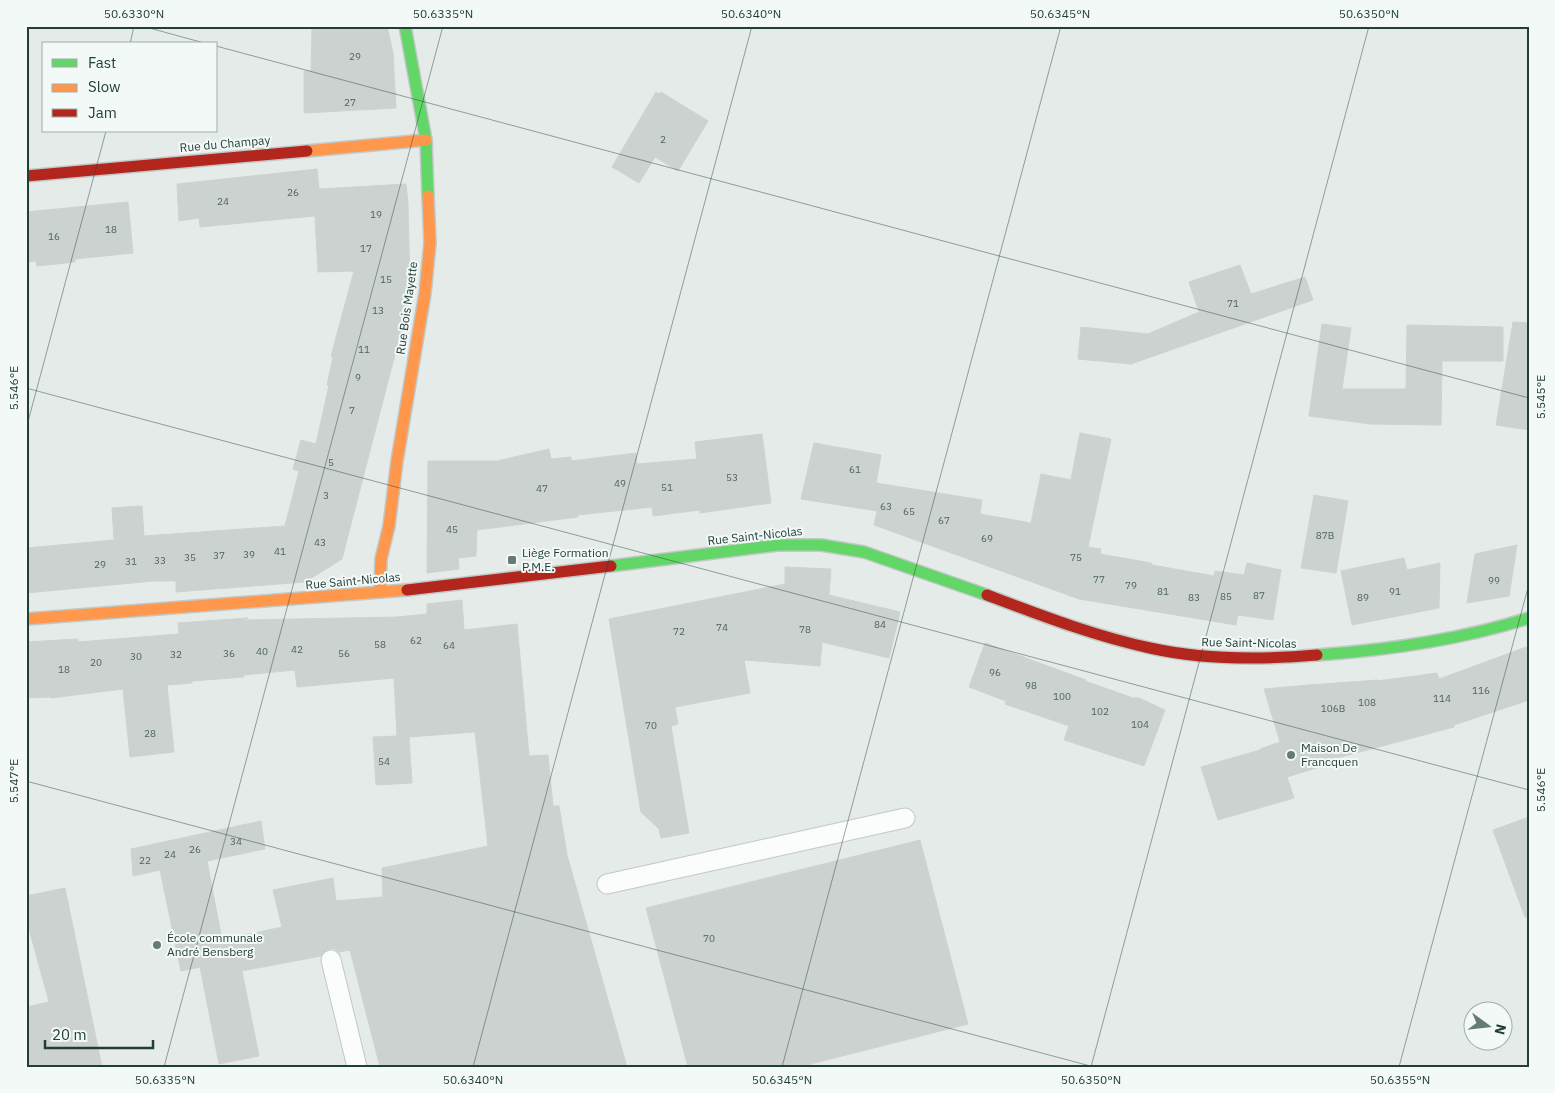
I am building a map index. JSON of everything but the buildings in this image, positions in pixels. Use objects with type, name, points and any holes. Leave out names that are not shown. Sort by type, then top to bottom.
[{"type":"street","name":"Rue Bois Mayette","points":[[380,592],[381,559],[389,526],[397,461],[425,293],[429,253],[426,140],[405,26]]},
{"type":"street","name":"Rue du Champay","points":[[26,176],[426,140]]},
{"type":"street","name":"Rue Saint-Nicolas","points":[[26,619],[423,589],[769,546],[803,544],[832,546],[864,552],[1105,636],[1194,656],[1287,658],[1389,650],[1468,636],[1529,618]]},
{"type":"lane","points":[[607,884],[904,818]]},
{"type":"lane","points":[[331,960],[357,1067]]},
{"type":"traffic: fast","points":[[405,26],[426,140],[428,196]]},
{"type":"traffic: fast","points":[[611,566],[778,545],[821,545],[864,552],[987,595]]},
{"type":"traffic: fast","points":[[1317,655],[1424,643],[1503,626],[1529,618]]},
{"type":"traffic: slow","points":[[307,151],[426,140]]},
{"type":"traffic: slow","points":[[380,592],[381,559],[389,526],[397,461],[425,293],[430,243],[428,196]]},
{"type":"traffic: slow","points":[[26,619],[407,590]]},
{"type":"traffic: jam","points":[[26,176],[307,151]]},
{"type":"traffic: jam","points":[[407,590],[611,566]]},
{"type":"traffic: jam","points":[[987,595],[1088,631],[1170,652],[1233,658],[1317,655]]},
{"type":"place","name":"Liège Formation P.M.E.","points":[[512,560]]},
{"type":"place","name":"Maison De Francquen","points":[[1291,755]]},
{"type":"place","name":"École communale André Bensberg","points":[[157,945]]}]
